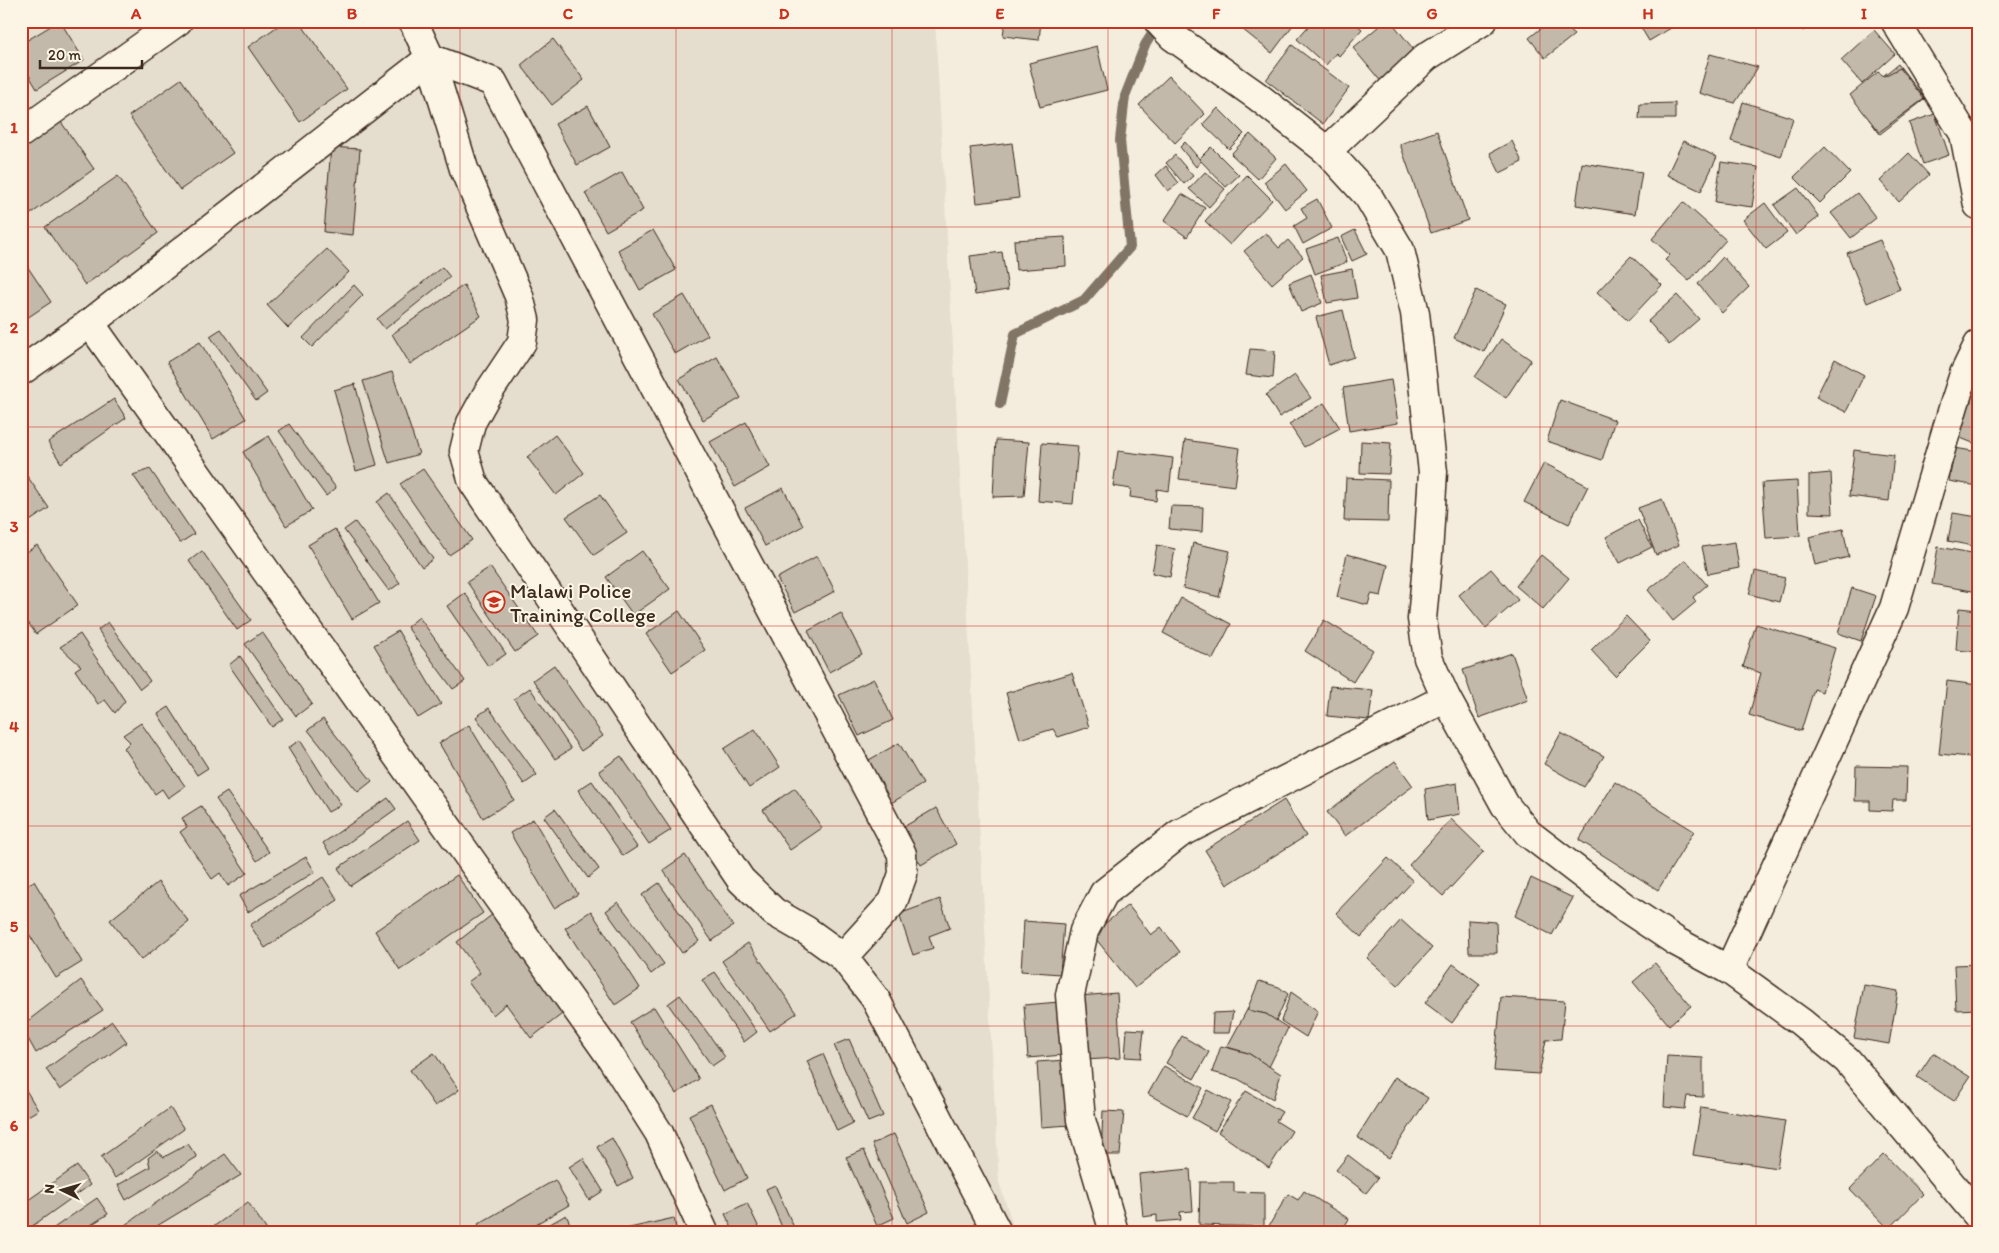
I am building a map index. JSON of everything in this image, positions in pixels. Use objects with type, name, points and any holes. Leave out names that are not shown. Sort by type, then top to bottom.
[{"type":"street","points":[[21,133],[178,21]]},
{"type":"street","points":[[413,21],[430,58],[464,169],[519,296],[525,320],[522,342],[486,396],[471,423],[464,450],[473,482],[741,880],[774,912],[807,931],[843,957],[875,998],[997,1232]]},
{"type":"street","points":[[1327,151],[1426,57],[1483,21]]},
{"type":"street","points":[[1895,21],[1964,134],[1978,205]]},
{"type":"street","points":[[1165,28],[1327,151],[1368,196],[1400,250],[1415,313],[1433,472],[1422,619],[1428,658],[1446,698],[1505,805],[1528,833],[1634,913],[1677,942],[1729,970],[1801,1022],[1847,1060],[1978,1216]]},
{"type":"street","points":[[21,371],[90,324],[430,58]]},
{"type":"street","points":[[430,58],[493,82],[902,854],[903,874],[893,902],[843,957]]},
{"type":"street","points":[[90,324],[610,1056],[658,1133],[704,1232]]},
{"type":"street","points":[[1729,970],[1894,608],[1954,405],[1964,374],[1978,345]]},
{"type":"street","points":[[1114,1232],[1081,1120],[1070,995],[1084,931],[1104,893],[1179,834],[1446,698]]},
{"type":"shaded area","name":"Malawi Police Training College","points":[[21,21],[935,21],[999,1182],[1015,1232],[21,1232]]},
{"type":"building","points":[[59,21],[84,60],[37,89],[21,62],[21,44]]},
{"type":"building","points":[[115,21],[131,21],[121,29]]},
{"type":"building","points":[[285,21],[299,21],[347,89],[300,122],[248,47]]},
{"type":"building","points":[[1005,21],[1041,21],[1039,40],[1003,36]]},
{"type":"building","points":[[1248,21],[1296,21],[1272,53],[1242,29]]},
{"type":"building","points":[[1313,21],[1361,21],[1357,25],[1362,29],[1339,56],[1336,53],[1326,65],[1297,39]]},
{"type":"building","points":[[1385,21],[1391,21],[1418,55],[1383,84],[1353,48]]},
{"type":"building","points":[[1550,21],[1563,21],[1574,35],[1545,58],[1529,38]]},
{"type":"building","points":[[1637,21],[1680,21],[1681,22],[1649,41]]},
{"type":"building","points":[[1793,21],[1813,21],[1803,31]]},
{"type":"building","points":[[1874,30],[1895,54],[1862,84],[1841,60]]},
{"type":"building","points":[[553,39],[584,80],[552,105],[521,65]]},
{"type":"building","points":[[1292,45],[1349,88],[1323,124],[1266,80]]},
{"type":"building","points":[[1097,46],[1107,90],[1040,107],[1029,63]]},
{"type":"building","points":[[1710,54],[1758,67],[1735,103],[1699,93]]},
{"type":"building","points":[[1898,64],[1925,99],[1880,134],[1854,99]]},
{"type":"building","points":[[1900,68],[1924,99],[1879,132],[1850,95],[1878,72],[1884,76]]},
{"type":"building","points":[[1169,76],[1205,114],[1175,143],[1139,105]]},
{"type":"building","points":[[181,79],[233,153],[180,190],[129,116]]},
{"type":"building","points":[[1743,102],[1793,118],[1781,157],[1731,141]]},
{"type":"building","points":[[1675,103],[1675,119],[1639,119],[1640,104]]},
{"type":"building","points":[[588,106],[610,147],[577,165],[555,124]]},
{"type":"building","points":[[1218,108],[1244,134],[1229,149],[1203,124]]},
{"type":"building","points":[[1935,114],[1949,155],[1923,164],[1909,123]]},
{"type":"building","points":[[61,122],[94,169],[25,218],[21,213],[21,150]]},
{"type":"building","points":[[1437,131],[1468,220],[1431,233],[1400,144]]},
{"type":"building","points":[[1250,134],[1276,158],[1258,179],[1231,154]]},
{"type":"building","points":[[1512,141],[1522,162],[1500,173],[1490,153]]},
{"type":"building","points":[[1683,141],[1717,157],[1701,191],[1667,175]]},
{"type":"building","points":[[1185,142],[1201,161],[1196,167],[1180,147]]},
{"type":"building","points":[[1012,143],[1019,198],[977,203],[970,148]]},
{"type":"building","points":[[331,147],[360,149],[353,235],[324,232]]},
{"type":"building","points":[[1211,147],[1239,175],[1226,187],[1199,159]]},
{"type":"building","points":[[1825,147],[1850,173],[1820,203],[1794,177]]},
{"type":"building","points":[[1909,153],[1929,175],[1899,202],[1880,181]]},
{"type":"building","points":[[1175,155],[1193,176],[1184,184],[1166,163]]},
{"type":"building","points":[[1721,162],[1758,167],[1752,207],[1715,202]]},
{"type":"building","points":[[1582,163],[1642,172],[1635,214],[1576,205]]},
{"type":"building","points":[[1286,164],[1307,191],[1285,209],[1264,182]]},
{"type":"building","points":[[1166,166],[1179,183],[1168,191],[1156,175]]},
{"type":"building","points":[[622,172],[643,210],[606,231],[585,193]]},
{"type":"building","points":[[1205,172],[1225,189],[1209,207],[1189,189]]},
{"type":"building","points":[[1247,175],[1272,200],[1230,245],[1205,221]]},
{"type":"building","points":[[118,176],[158,233],[85,285],[45,227]]},
{"type":"building","points":[[1798,188],[1819,217],[1796,235],[1774,205]]},
{"type":"building","points":[[1857,193],[1876,218],[1851,238],[1831,213]]},
{"type":"building","points":[[1182,194],[1205,208],[1187,237],[1164,221]]},
{"type":"building","points":[[1317,199],[1332,228],[1303,244],[1294,226],[1307,218],[1301,208]]},
{"type":"building","points":[[1683,202],[1726,240],[1689,281],[1665,260],[1670,255],[1652,239]]},
{"type":"building","points":[[1765,203],[1787,233],[1766,249],[1743,220]]},
{"type":"building","points":[[653,230],[676,270],[640,290],[618,250]]},
{"type":"building","points":[[1355,230],[1367,254],[1352,261],[1341,237]]},
{"type":"building","points":[[1266,233],[1279,248],[1288,240],[1303,257],[1272,284],[1244,251]]},
{"type":"building","points":[[1065,237],[1066,266],[1016,270],[1014,240]]},
{"type":"building","points":[[1338,238],[1347,262],[1315,274],[1306,249]]},
{"type":"building","points":[[1880,240],[1900,289],[1867,303],[1847,253]]},
{"type":"building","points":[[327,249],[349,272],[288,328],[267,305]]},
{"type":"building","points":[[1002,252],[1008,290],[975,295],[970,256]]},
{"type":"building","points":[[1631,256],[1662,285],[1628,321],[1597,292]]},
{"type":"building","points":[[21,257],[51,302],[21,322]]},
{"type":"building","points":[[1723,257],[1749,287],[1722,313],[1698,284]]},
{"type":"building","points":[[442,267],[450,277],[385,329],[377,319]]},
{"type":"building","points":[[1352,269],[1357,298],[1327,303],[1321,275]]},
{"type":"building","points":[[1311,274],[1322,303],[1301,312],[1289,283]]},
{"type":"building","points":[[354,285],[363,295],[312,347],[303,338]]},
{"type":"building","points":[[464,285],[481,316],[410,364],[392,334]]},
{"type":"building","points":[[1476,290],[1506,304],[1484,352],[1454,338]]},
{"type":"building","points":[[684,295],[708,335],[675,354],[652,314]]},
{"type":"building","points":[[1677,295],[1699,319],[1669,345],[1648,321]]},
{"type":"building","points":[[1343,310],[1354,357],[1329,365],[1316,317]]},
{"type":"building","points":[[221,329],[267,393],[256,401],[210,336]]},
{"type":"building","points":[[1501,339],[1531,360],[1506,398],[1475,377]]},
{"type":"building","points":[[200,342],[246,419],[213,439],[167,362]]},
{"type":"building","points":[[1250,349],[1275,351],[1273,378],[1246,375]]},
{"type":"building","points":[[717,357],[741,398],[703,420],[679,379]]},
{"type":"building","points":[[1835,359],[1864,375],[1846,412],[1816,397]]},
{"type":"building","points":[[392,372],[419,454],[389,463],[363,381]]},
{"type":"building","points":[[1295,375],[1311,398],[1279,417],[1266,395]]},
{"type":"building","points":[[1391,380],[1398,423],[1349,431],[1343,388]]},
{"type":"building","points":[[355,384],[377,465],[356,471],[334,390]]},
{"type":"building","points":[[1970,394],[1978,397],[1978,445],[1953,435]]},
{"type":"building","points":[[114,399],[126,418],[61,463],[48,442]]},
{"type":"building","points":[[1560,400],[1615,420],[1602,460],[1547,441]]},
{"type":"building","points":[[1324,403],[1340,428],[1304,447],[1289,424]]},
{"type":"building","points":[[746,422],[770,467],[735,487],[710,442]]},
{"type":"building","points":[[289,424],[336,488],[326,496],[279,431]]},
{"type":"building","points":[[555,435],[584,473],[556,495],[527,457]]},
{"type":"building","points":[[269,436],[312,510],[286,526],[243,452]]},
{"type":"building","points":[[996,440],[1029,442],[1024,496],[993,497]]},
{"type":"building","points":[[1185,440],[1240,448],[1235,486],[1179,479]]},
{"type":"building","points":[[1361,441],[1391,443],[1389,474],[1360,473]]},
{"type":"building","points":[[1042,443],[1078,446],[1073,504],[1038,501]]},
{"type":"building","points":[[1955,448],[1978,452],[1978,486],[1949,481]]},
{"type":"building","points":[[1854,450],[1894,455],[1889,501],[1849,496]]},
{"type":"building","points":[[1118,451],[1173,458],[1169,491],[1157,489],[1156,501],[1130,497],[1131,489],[1113,486]]},
{"type":"building","points":[[1544,463],[1588,486],[1569,524],[1524,502]]},
{"type":"building","points":[[21,467],[49,508],[21,527]]},
{"type":"building","points":[[150,469],[194,534],[180,543],[133,475]]},
{"type":"building","points":[[423,469],[472,540],[449,555],[400,484]]},
{"type":"building","points":[[1831,473],[1833,514],[1809,513],[1809,475]]},
{"type":"building","points":[[1346,478],[1389,480],[1388,522],[1344,521]]},
{"type":"building","points":[[1797,481],[1800,536],[1766,538],[1762,483]]},
{"type":"building","points":[[783,488],[803,526],[765,546],[745,508]]},
{"type":"building","points":[[389,493],[433,559],[422,567],[377,502]]},
{"type":"building","points":[[600,495],[627,533],[594,555],[566,517]]},
{"type":"building","points":[[1662,499],[1679,545],[1656,555],[1638,508]]},
{"type":"building","points":[[1171,506],[1203,507],[1202,532],[1169,529]]},
{"type":"building","points":[[1953,513],[1978,517],[1978,547],[1948,541]]},
{"type":"building","points":[[1638,520],[1652,547],[1620,563],[1606,537]]},
{"type":"building","points":[[355,522],[400,583],[389,591],[344,530]]},
{"type":"building","points":[[335,529],[379,603],[352,619],[308,545]]},
{"type":"building","points":[[1843,529],[1849,557],[1815,565],[1809,537]]},
{"type":"building","points":[[1735,542],[1739,568],[1708,574],[1702,547]]},
{"type":"building","points":[[1193,543],[1230,551],[1219,597],[1183,588]]},
{"type":"building","points":[[37,545],[78,605],[36,634],[21,612],[21,556]]},
{"type":"building","points":[[1157,545],[1175,549],[1170,577],[1152,573]]},
{"type":"building","points":[[1938,547],[1978,554],[1978,592],[1932,584]]},
{"type":"building","points":[[202,551],[251,620],[237,630],[189,561]]},
{"type":"building","points":[[642,551],[670,589],[633,615],[606,577]]},
{"type":"building","points":[[1347,554],[1388,565],[1381,596],[1371,594],[1368,605],[1337,597]]},
{"type":"building","points":[[1541,555],[1569,578],[1543,609],[1516,586]]},
{"type":"building","points":[[817,556],[835,591],[795,612],[777,578]]},
{"type":"building","points":[[1686,560],[1707,585],[1693,597],[1696,602],[1673,621],[1648,590]]},
{"type":"building","points":[[490,567],[538,636],[515,652],[467,582]]},
{"type":"building","points":[[1491,569],[1518,600],[1486,628],[1459,595]]},
{"type":"building","points":[[1755,571],[1785,578],[1779,602],[1749,594]]},
{"type":"building","points":[[1852,588],[1876,596],[1861,641],[1838,633]]},
{"type":"building","points":[[465,593],[506,654],[488,666],[447,606]]},
{"type":"building","points":[[1181,598],[1231,624],[1213,659],[1163,633]]},
{"type":"building","points":[[1959,608],[1978,610],[1978,652],[1956,650]]},
{"type":"building","points":[[679,611],[705,650],[672,672],[646,634]]},
{"type":"building","points":[[841,613],[862,654],[829,672],[808,631]]},
{"type":"building","points":[[1626,616],[1650,641],[1615,676],[1591,650]]},
{"type":"building","points":[[419,617],[465,681],[453,689],[407,627]]},
{"type":"building","points":[[1324,620],[1373,650],[1353,682],[1305,651]]},
{"type":"building","points":[[108,622],[150,681],[140,689],[98,630]]},
{"type":"building","points":[[1756,624],[1835,648],[1822,692],[1814,689],[1801,731],[1749,715],[1761,673],[1743,667]]},
{"type":"building","points":[[398,631],[441,704],[418,718],[374,645]]},
{"type":"building","points":[[262,632],[312,704],[296,716],[245,644]]},
{"type":"building","points":[[80,634],[125,701],[115,713],[105,700],[98,704],[75,670],[81,666],[60,647]]},
{"type":"building","points":[[1512,653],[1528,700],[1479,718],[1463,670]]},
{"type":"building","points":[[240,656],[283,719],[272,727],[229,665]]},
{"type":"building","points":[[554,665],[603,736],[581,751],[533,680]]},
{"type":"building","points":[[1072,673],[1089,727],[1058,737],[1053,729],[1020,739],[1006,693]]},
{"type":"building","points":[[874,679],[893,720],[859,736],[839,695]]},
{"type":"building","points":[[1947,681],[1978,685],[1978,741],[1972,741],[1970,757],[1939,754]]},
{"type":"building","points":[[1330,686],[1373,690],[1369,720],[1327,716]]},
{"type":"building","points":[[530,688],[571,749],[555,759],[514,699]]},
{"type":"building","points":[[169,707],[208,768],[197,775],[158,714]]},
{"type":"building","points":[[489,708],[537,775],[524,784],[476,717]]},
{"type":"building","points":[[323,719],[372,781],[358,792],[308,730]]},
{"type":"building","points":[[141,723],[185,786],[168,798],[162,789],[155,794],[124,748],[130,742],[123,735]]},
{"type":"building","points":[[469,725],[514,800],[483,818],[439,743]]},
{"type":"building","points":[[755,729],[780,767],[749,788],[724,749]]},
{"type":"building","points":[[1561,733],[1604,756],[1584,787],[1544,764]]},
{"type":"building","points":[[300,740],[341,805],[328,812],[288,748]]},
{"type":"building","points":[[899,743],[923,784],[891,803],[867,761]]},
{"type":"building","points":[[621,756],[671,830],[649,844],[599,771]]},
{"type":"building","points":[[1395,761],[1413,786],[1345,836],[1327,812]]},
{"type":"building","points":[[1856,766],[1907,767],[1906,800],[1893,800],[1892,811],[1870,810],[1870,801],[1855,801]]},
{"type":"building","points":[[592,781],[637,847],[623,856],[578,790]]},
{"type":"building","points":[[1615,782],[1694,831],[1658,890],[1579,840]]},
{"type":"building","points":[[1457,783],[1460,814],[1428,820],[1425,789]]},
{"type":"building","points":[[795,788],[822,828],[790,850],[763,810]]},
{"type":"building","points":[[227,792],[269,852],[257,861],[216,799]]},
{"type":"building","points":[[388,798],[396,809],[331,855],[323,843]]},
{"type":"building","points":[[1284,800],[1306,836],[1227,885],[1205,850]]},
{"type":"building","points":[[201,806],[247,873],[228,886],[220,873],[212,879],[180,832],[187,827],[182,818]]},
{"type":"building","points":[[936,808],[956,844],[921,865],[900,829]]},
{"type":"building","points":[[555,809],[599,869],[588,878],[544,817]]},
{"type":"building","points":[[533,819],[578,894],[554,908],[510,833]]},
{"type":"building","points":[[1451,819],[1484,851],[1443,896],[1409,865]]},
{"type":"building","points":[[407,821],[420,840],[350,886],[338,868]]},
{"type":"building","points":[[685,855],[733,926],[712,941],[663,870]]},
{"type":"building","points":[[306,857],[315,872],[248,912],[239,896]]},
{"type":"building","points":[[1388,858],[1413,881],[1361,937],[1336,913]]},
{"type":"building","points":[[457,875],[483,913],[400,970],[375,931]]},
{"type":"building","points":[[323,877],[338,900],[265,948],[250,925]]},
{"type":"building","points":[[1531,878],[1573,898],[1552,935],[1515,916]]},
{"type":"building","points":[[34,881],[82,962],[56,978],[21,921],[21,889]]},
{"type":"building","points":[[158,882],[189,922],[141,960],[110,920]]},
{"type":"building","points":[[659,883],[699,941],[682,953],[642,895]]},
{"type":"building","points":[[940,899],[950,928],[929,936],[933,948],[913,955],[899,914]]},
{"type":"building","points":[[618,902],[664,964],[651,974],[606,911]]},
{"type":"building","points":[[1128,905],[1151,935],[1161,927],[1180,952],[1135,988],[1092,934]]},
{"type":"building","points":[[591,911],[640,988],[615,1005],[565,928]]},
{"type":"building","points":[[493,914],[566,1011],[531,1038],[506,1004],[493,1015],[468,982],[480,973],[457,942]]},
{"type":"building","points":[[1401,920],[1432,948],[1398,986],[1367,958]]},
{"type":"building","points":[[1468,920],[1496,922],[1497,953],[1469,953]]},
{"type":"building","points":[[1024,921],[1064,924],[1060,974],[1021,971]]},
{"type":"building","points":[[748,943],[797,1013],[770,1031],[722,961]]},
{"type":"building","points":[[1655,963],[1691,1006],[1669,1025],[1633,982]]},
{"type":"building","points":[[1453,964],[1480,984],[1452,1023],[1425,1003]]},
{"type":"building","points":[[1978,964],[1978,1009],[1956,1010],[1954,965]]},
{"type":"building","points":[[715,972],[757,1032],[744,1042],[702,980]]},
{"type":"building","points":[[81,980],[103,1010],[36,1053],[21,1026]]},
{"type":"building","points":[[1259,981],[1279,987],[1288,994],[1276,1021],[1266,1014],[1247,1010]]},
{"type":"building","points":[[1864,985],[1898,991],[1889,1044],[1854,1038]]},
{"type":"building","points":[[1291,992],[1318,1011],[1306,1037],[1281,1021]]},
{"type":"building","points":[[1117,993],[1121,1058],[1083,1060],[1079,996]]},
{"type":"building","points":[[680,995],[725,1057],[712,1066],[668,1004]]},
{"type":"building","points":[[1501,997],[1565,1001],[1561,1039],[1546,1040],[1539,1074],[1494,1071]]},
{"type":"building","points":[[1059,1002],[1063,1055],[1028,1058],[1024,1005]]},
{"type":"building","points":[[654,1007],[699,1079],[676,1094],[630,1022]]},
{"type":"building","points":[[1247,1010],[1266,1014],[1288,1028],[1269,1067],[1248,1053],[1227,1047]]},
{"type":"building","points":[[1233,1012],[1229,1033],[1212,1033],[1213,1013]]},
{"type":"building","points":[[112,1021],[127,1042],[60,1090],[46,1069]]},
{"type":"building","points":[[1127,1029],[1144,1030],[1141,1058],[1125,1057]]},
{"type":"building","points":[[1182,1036],[1209,1052],[1194,1079],[1166,1063]]},
{"type":"building","points":[[849,1039],[883,1116],[868,1122],[834,1045]]},
{"type":"building","points":[[1221,1046],[1248,1053],[1281,1074],[1273,1099],[1238,1079],[1212,1072]]},
{"type":"building","points":[[434,1053],[459,1090],[435,1106],[410,1070]]},
{"type":"building","points":[[1933,1053],[1970,1077],[1954,1101],[1917,1077]]},
{"type":"building","points":[[823,1054],[853,1123],[837,1131],[807,1061]]},
{"type":"building","points":[[1667,1056],[1703,1058],[1703,1097],[1687,1096],[1685,1109],[1664,1107]]},
{"type":"building","points":[[1066,1060],[1070,1125],[1041,1127],[1037,1062]]},
{"type":"building","points":[[1164,1066],[1203,1088],[1187,1116],[1148,1094]]},
{"type":"building","points":[[1395,1077],[1428,1098],[1389,1158],[1357,1137]]},
{"type":"building","points":[[21,1082],[38,1110],[21,1120]]},
{"type":"building","points":[[1208,1090],[1231,1102],[1215,1131],[1192,1118]]},
{"type":"building","points":[[1246,1091],[1282,1112],[1276,1121],[1292,1131],[1269,1168],[1218,1132]]},
{"type":"building","points":[[711,1104],[747,1178],[725,1190],[689,1115]]},
{"type":"building","points":[[1701,1107],[1785,1121],[1777,1168],[1693,1155]]},
{"type":"building","points":[[170,1108],[184,1129],[115,1178],[101,1157]]},
{"type":"building","points":[[1103,1111],[1124,1112],[1120,1155],[1101,1155]]},
{"type":"building","points":[[894,1134],[929,1212],[907,1223],[872,1144]]},
{"type":"building","points":[[612,1138],[633,1178],[618,1186],[597,1147]]},
{"type":"building","points":[[188,1144],[197,1157],[126,1200],[118,1185],[150,1167],[148,1158],[157,1151],[164,1157]]},
{"type":"building","points":[[864,1150],[894,1218],[877,1226],[846,1157]]},
{"type":"building","points":[[225,1154],[241,1175],[147,1232],[130,1232],[125,1225]]},
{"type":"building","points":[[1884,1154],[1923,1194],[1889,1229],[1850,1189]]},
{"type":"building","points":[[1348,1155],[1378,1178],[1366,1193],[1336,1170]]},
{"type":"building","points":[[583,1158],[603,1191],[589,1200],[569,1167]]},
{"type":"building","points":[[77,1166],[90,1185],[24,1232],[21,1232],[21,1205]]},
{"type":"building","points":[[1190,1169],[1193,1211],[1180,1212],[1181,1220],[1157,1222],[1157,1215],[1143,1217],[1139,1174]]},
{"type":"building","points":[[555,1180],[569,1205],[522,1232],[483,1232],[478,1224]]},
{"type":"building","points":[[1200,1182],[1234,1182],[1234,1192],[1264,1193],[1264,1227],[1199,1225]]},
{"type":"building","points":[[775,1185],[796,1232],[784,1232],[766,1189]]},
{"type":"building","points":[[1304,1191],[1349,1219],[1341,1232],[1272,1232],[1267,1229],[1288,1194],[1298,1200]]},
{"type":"building","points":[[97,1198],[108,1214],[80,1232],[48,1232]]},
{"type":"building","points":[[248,1202],[268,1232],[206,1232]]},
{"type":"building","points":[[747,1203],[761,1232],[734,1232],[725,1214]]},
{"type":"building","points":[[566,1215],[574,1232],[536,1232]]},
{"type":"building","points":[[674,1218],[677,1232],[626,1232],[625,1229]]},
{"type":"waterway","points":[[1000,404],[1015,334],[1084,300],[1130,247],[1120,140],[1125,96],[1145,45],[1159,23]]},
{"type":"place","name":"Malawi Police Training College","points":[[494,602]]}]
